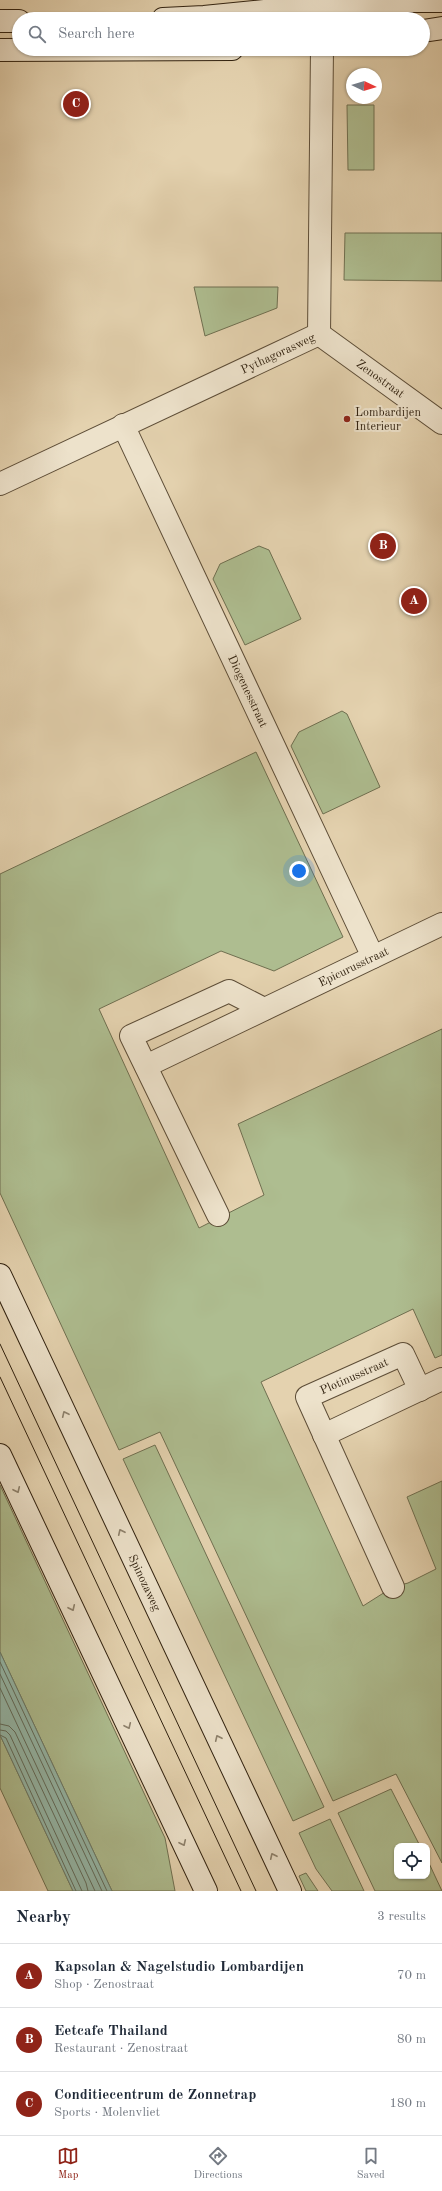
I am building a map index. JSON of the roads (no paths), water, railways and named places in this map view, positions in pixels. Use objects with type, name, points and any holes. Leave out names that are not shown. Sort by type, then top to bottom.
[{"type":"street","points":[[267,12],[318,8],[364,1],[442,1]]},
{"type":"street","points":[[0,21],[12,21]]},
{"type":"street","points":[[430,30],[442,28]]},
{"type":"street","points":[[0,50],[12,50]]},
{"type":"street","name":"Pythagorasweg","points":[[0,484],[319,334],[322,56]]},
{"type":"street","name":"Zenostraat","points":[[319,334],[442,423]]},
{"type":"street","name":"Diogenesstraat","points":[[123,425],[373,957]]},
{"type":"street","name":"Epicurusstraat","points":[[146,1066],[442,924]]},
{"type":"street","points":[[218,1215],[131,1036],[229,990],[264,1009]]},
{"type":"street","name":"Spinozaweg","points":[[0,1275],[290,1891]]},
{"type":"street","name":"Plotinusstraat","points":[[393,1587],[307,1397],[403,1354],[420,1390]]},
{"type":"street","points":[[324,1435],[442,1380]]},
{"type":"street","points":[[0,1455],[206,1891]]},
{"type":"water","points":[[0,1652],[112,1891],[73,1891],[0,1735]]},
{"type":"tram line","points":[[0,1344],[256,1891]]},
{"type":"tram line","points":[[0,1377],[241,1891]]},
{"type":"place","name":"Conditiecentrum de Zonnetrap","points":[[76,104]]},
{"type":"place","name":"Lombardijen Interieur","points":[[347,419]]},
{"type":"place","name":"Eetcafe Thailand","points":[[383,546]]},
{"type":"place","name":"Kapsolan & Nagelstudio Lombardijen","points":[[414,601]]}]
